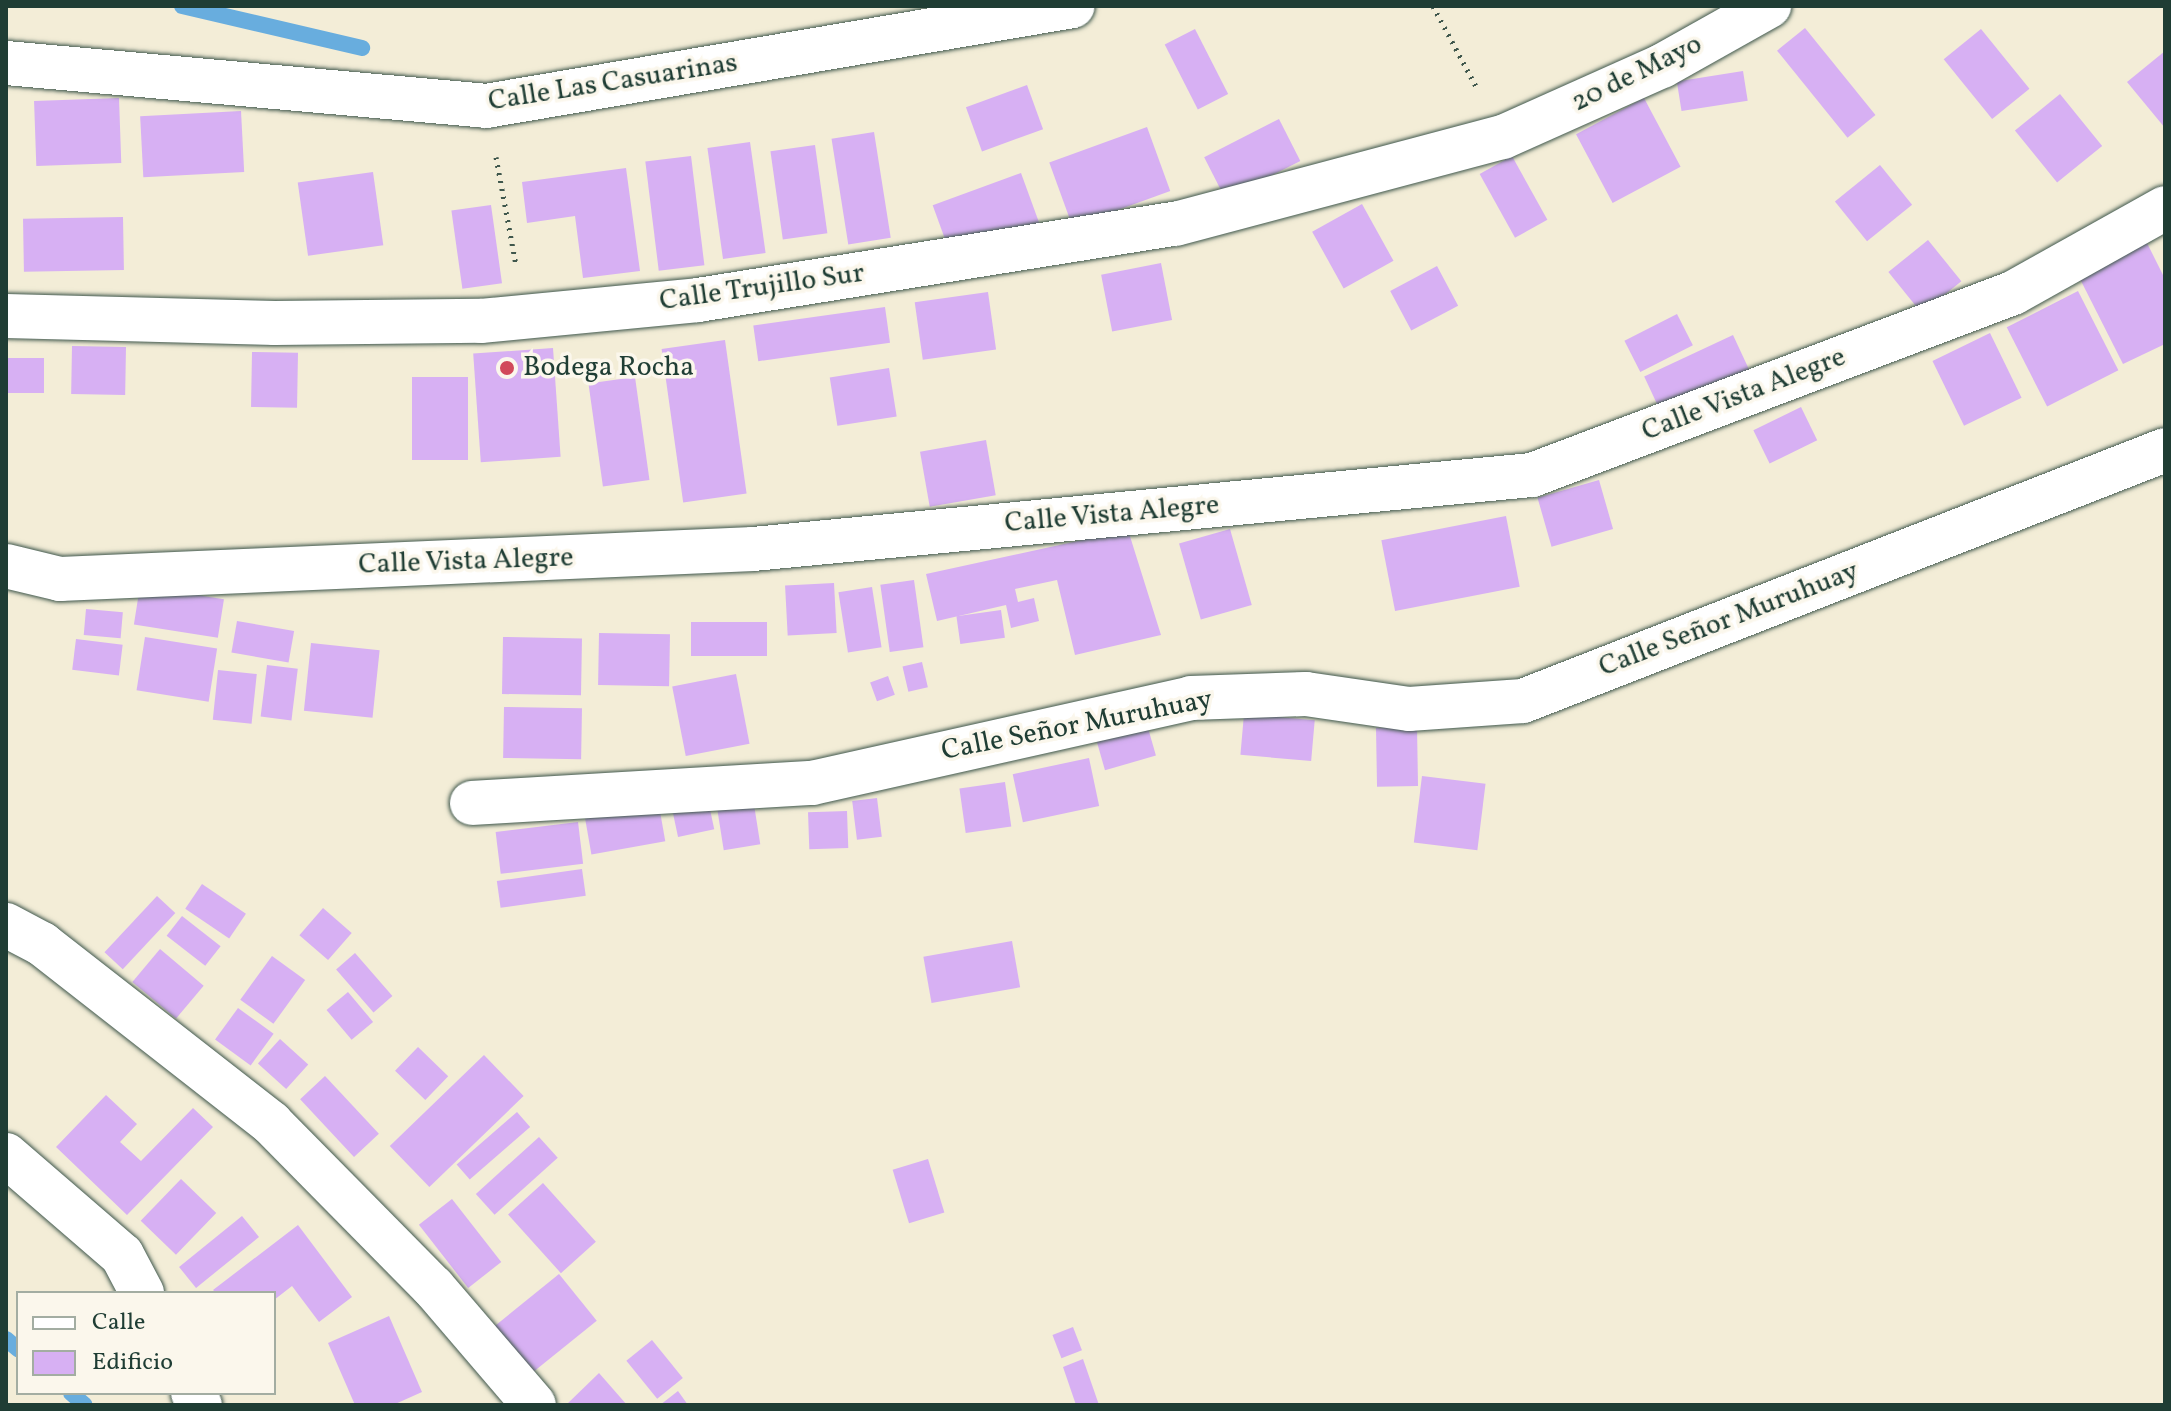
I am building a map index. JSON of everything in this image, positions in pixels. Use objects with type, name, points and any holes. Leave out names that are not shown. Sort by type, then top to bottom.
[{"type":"street","name":"Calle Las Casuarinas","points":[[6,63],[486,106],[1073,6]]},
{"type":"street","name":"20 de Mayo","points":[[1503,137],[1662,66],[1769,6]]},
{"type":"street","name":"Calle Trujillo Sur","points":[[6,316],[275,323],[526,317],[698,300],[1175,224],[1503,137]]},
{"type":"street","name":"Calle Vista Alegre","points":[[6,566],[60,579],[753,549],[1532,475],[2013,293],[2165,208]]},
{"type":"street","name":"Calle Señor Muruhuay","points":[[472,803],[812,783],[1191,698],[1306,694],[1409,709],[1523,701],[2165,450]]},
{"type":"street","points":[[6,925],[42,944],[271,1123],[433,1287],[534,1405]]},
{"type":"street","points":[[6,1155],[122,1255],[141,1291]]},
{"type":"path","points":[[1433,6],[1503,137]]},
{"type":"path","points":[[486,106],[526,317]]},
{"type":"building","points":[[1805,28],[1875,115],[1848,138],[1777,51]]},
{"type":"building","points":[[1195,29],[1228,94],[1198,109],[1165,44]]},
{"type":"building","points":[[1981,29],[2029,89],[1992,119],[1944,59]]},
{"type":"building","points":[[2165,51],[2165,128],[2127,82]]},
{"type":"building","points":[[1743,71],[1748,101],[1682,111],[1677,81]]},
{"type":"building","points":[[1027,85],[1043,129],[982,151],[966,107]]},
{"type":"building","points":[[2060,94],[2102,146],[2057,183],[2015,131]]},
{"type":"building","points":[[119,98],[121,163],[36,166],[34,101]]},
{"type":"building","points":[[1644,98],[1681,167],[1613,203],[1576,134]]},
{"type":"building","points":[[241,111],[244,172],[143,177],[140,116]]},
{"type":"building","points":[[1279,119],[1300,161],[1225,199],[1204,157]]},
{"type":"building","points":[[1147,127],[1170,191],[1073,226],[1049,163]]},
{"type":"building","points":[[874,132],[891,238],[848,244],[832,139]]},
{"type":"building","points":[[750,142],[766,253],[723,259],[707,148]]},
{"type":"building","points":[[815,145],[827,233],[783,239],[770,151]]},
{"type":"building","points":[[691,156],[704,265],[659,271],[645,162]]},
{"type":"building","points":[[1512,156],[1547,220],[1515,238],[1480,174]]},
{"type":"building","points":[[1880,165],[1912,205],[1867,241],[1835,202]]},
{"type":"building","points":[[626,168],[640,271],[583,278],[575,216],[527,223],[522,182]]},
{"type":"building","points":[[373,172],[383,245],[308,256],[298,183]]},
{"type":"building","points":[[1021,173],[1039,223],[951,255],[933,205]]},
{"type":"building","points":[[1362,204],[1394,261],[1344,288],[1312,232]]},
{"type":"building","points":[[491,205],[502,283],[462,289],[451,211]]},
{"type":"building","points":[[123,217],[124,270],[24,272],[23,219]]},
{"type":"building","points":[[2145,239],[2165,279],[2165,344],[2123,364],[2077,273]]},
{"type":"building","points":[[1928,240],[1961,281],[1922,313],[1888,272]]},
{"type":"building","points":[[1161,263],[1172,320],[1112,332],[1101,275]]},
{"type":"building","points":[[1437,266],[1458,306],[1411,331],[1390,291]]},
{"type":"building","points":[[2078,291],[2118,370],[2047,407],[2007,327]]},
{"type":"building","points":[[988,292],[996,349],[923,360],[915,302]]},
{"type":"building","points":[[885,307],[890,343],[758,361],[753,326]]},
{"type":"building","points":[[1677,314],[1693,345],[1640,372],[1624,341]]},
{"type":"building","points":[[1990,333],[2022,398],[1964,426],[1932,361]]},
{"type":"building","points":[[1733,335],[1750,372],[1662,414],[1644,376]]},
{"type":"building","points":[[725,340],[747,493],[683,502],[662,349]]},
{"type":"building","points":[[72,346],[126,347],[125,395],[71,394]]},
{"type":"building","points":[[553,348],[561,457],[481,462],[473,354]]},
{"type":"building","points":[[252,352],[298,353],[297,408],[251,407]]},
{"type":"building","points":[[6,358],[44,358],[44,393],[6,393]]},
{"type":"building","points":[[889,368],[897,416],[837,426],[830,377]]},
{"type":"building","points":[[412,377],[468,377],[468,460],[412,460]]},
{"type":"building","points":[[635,377],[649,480],[603,487],[588,384]]},
{"type":"building","points":[[1801,407],[1817,440],[1770,463],[1753,430]]},
{"type":"building","points":[[986,440],[996,495],[930,507],[920,452]]},
{"type":"building","points":[[1599,480],[1613,529],[1552,547],[1537,498]]},
{"type":"building","points":[[1506,516],[1520,587],[1395,611],[1381,540]]},
{"type":"building","points":[[1230,529],[1252,605],[1201,620],[1179,544]]},
{"type":"building","points":[[1128,530],[1161,635],[1075,655],[1057,580],[1015,589],[1018,602],[1034,598],[1039,621],[1011,628],[1006,605],[937,621],[926,574]]},
{"type":"building","points":[[914,580],[923,647],[890,652],[880,585]]},
{"type":"building","points":[[834,583],[837,633],[788,635],[785,586]]},
{"type":"building","points":[[140,586],[224,599],[218,638],[134,625]]},
{"type":"building","points":[[872,587],[882,647],[848,653],[838,592]]},
{"type":"building","points":[[86,609],[123,612],[121,638],[84,635]]},
{"type":"building","points":[[1001,610],[1005,638],[960,644],[956,616]]},
{"type":"building","points":[[237,621],[294,631],[289,663],[231,653]]},
{"type":"building","points":[[691,622],[767,622],[767,656],[691,656]]},
{"type":"building","points":[[599,633],[670,634],[669,686],[598,685]]},
{"type":"building","points":[[145,637],[217,648],[209,702],[137,690]]},
{"type":"building","points":[[503,637],[582,638],[581,695],[502,694]]},
{"type":"building","points":[[76,639],[123,645],[119,675],[72,670]]},
{"type":"building","points":[[311,643],[380,650],[373,718],[304,711]]},
{"type":"building","points":[[922,662],[928,687],[908,692],[903,666]]},
{"type":"building","points":[[267,665],[298,669],[291,720],[261,717]]},
{"type":"building","points":[[218,670],[257,674],[252,724],[213,720]]},
{"type":"building","points":[[736,674],[750,744],[686,756],[672,686]]},
{"type":"building","points":[[888,676],[895,695],[877,701],[870,682]]},
{"type":"building","points":[[504,707],[582,708],[581,759],[503,758]]},
{"type":"building","points":[[1244,714],[1315,720],[1311,761],[1240,755]]},
{"type":"building","points":[[1146,721],[1156,756],[1105,770],[1095,736]]},
{"type":"building","points":[[1417,727],[1418,786],[1377,787],[1376,728]]},
{"type":"building","points":[[1089,758],[1099,806],[1023,822],[1013,774]]},
{"type":"building","points":[[1422,776],[1486,784],[1477,850],[1414,843]]},
{"type":"building","points":[[1005,782],[1011,827],[966,833],[959,788]]},
{"type":"building","points":[[752,792],[760,844],[724,850],[715,798]]},
{"type":"building","points":[[877,798],[882,837],[857,840],[852,801]]},
{"type":"building","points":[[658,800],[665,841],[591,854],[584,813]]},
{"type":"building","points":[[708,800],[714,829],[678,837],[672,808]]},
{"type":"building","points":[[847,811],[848,848],[809,849],[808,812]]},
{"type":"building","points":[[578,822],[583,864],[501,874],[496,832]]},
{"type":"building","points":[[582,869],[586,896],[501,908],[497,881]]},
{"type":"building","points":[[202,884],[246,914],[229,939],[185,909]]},
{"type":"building","points":[[157,896],[175,913],[123,969],[104,952]]},
{"type":"building","points":[[323,908],[352,933],[328,960],[299,935]]},
{"type":"building","points":[[182,916],[221,946],[205,966],[167,936]]},
{"type":"building","points":[[1012,941],[1020,987],[932,1003],[923,957]]},
{"type":"building","points":[[160,949],[204,986],[176,1019],[132,982]]},
{"type":"building","points":[[355,953],[392,996],[374,1012],[336,969]]},
{"type":"building","points":[[272,956],[305,980],[273,1024],[240,1000]]},
{"type":"building","points":[[348,992],[373,1022],[352,1040],[327,1010]]},
{"type":"building","points":[[238,1008],[274,1034],[251,1065],[215,1040]]},
{"type":"building","points":[[280,1039],[308,1064],[286,1089],[258,1064]]},
{"type":"building","points":[[418,1047],[448,1076],[425,1100],[395,1071]]},
{"type":"building","points":[[484,1055],[524,1096],[429,1187],[390,1146]]},
{"type":"building","points":[[325,1076],[379,1134],[354,1157],[300,1099]]},
{"type":"building","points":[[106,1095],[137,1124],[120,1142],[141,1161],[193,1108],[213,1127],[127,1215],[56,1147]]},
{"type":"building","points":[[517,1112],[530,1127],[470,1180],[457,1164]]},
{"type":"building","points":[[539,1137],[558,1158],[495,1215],[476,1194]]},
{"type":"building","points":[[928,1159],[944,1213],[909,1223],[893,1170]]},
{"type":"building","points":[[181,1179],[216,1213],[176,1255],[141,1221]]},
{"type":"building","points":[[543,1183],[596,1242],[561,1273],[508,1214]]},
{"type":"building","points":[[452,1199],[501,1262],[468,1288],[419,1225]]},
{"type":"building","points":[[242,1216],[259,1237],[196,1288],[179,1267]]},
{"type":"building","points":[[298,1225],[352,1297],[319,1322],[292,1286],[276,1298],[276,1291],[213,1290]]},
{"type":"building","points":[[559,1274],[597,1321],[531,1374],[493,1327]]},
{"type":"building","points":[[389,1316],[422,1392],[393,1405],[355,1405],[328,1343]]},
{"type":"building","points":[[1073,1327],[1082,1350],[1061,1358],[1052,1335]]},
{"type":"building","points":[[652,1340],[683,1378],[657,1399],[626,1361]]},
{"type":"building","points":[[1083,1359],[1099,1405],[1076,1405],[1063,1367]]},
{"type":"building","points":[[599,1373],[627,1405],[566,1405]]},
{"type":"building","points":[[678,1391],[688,1405],[660,1405]]},
{"type":"waterway","points":[[182,6],[362,48]]},
{"type":"waterway","points":[[6,1339],[16,1347]]},
{"type":"waterway","points":[[73,1395],[85,1405]]},
{"type":"place","name":"Bodega Rocha","points":[[507,368]]}]
